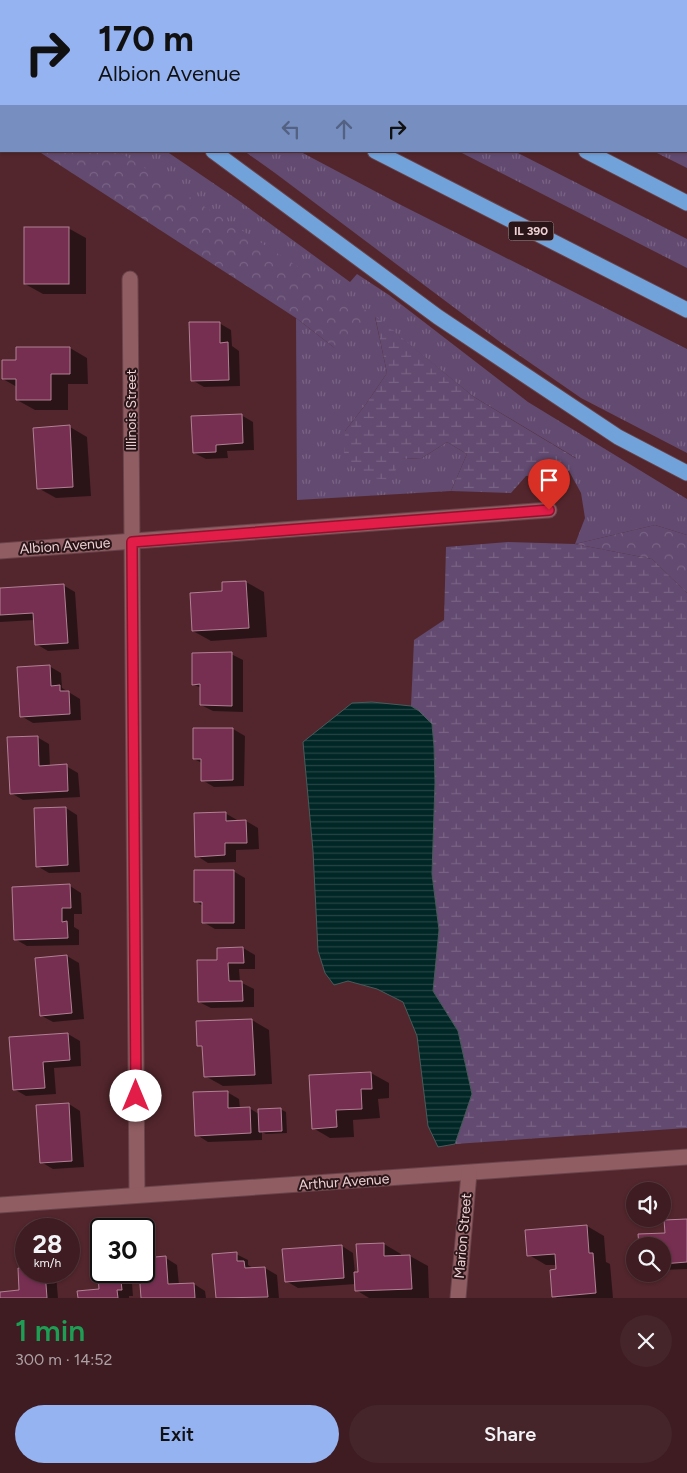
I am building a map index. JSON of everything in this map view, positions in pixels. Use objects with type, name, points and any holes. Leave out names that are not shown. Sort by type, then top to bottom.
[{"type":"highway","points":[[214,152],[438,317],[618,436],[687,473]]},
{"type":"highway","name":"IL 390","points":[[377,152],[687,310]]},
{"type":"highway","points":[[588,152],[687,203]]},
{"type":"street","name":"Illinois Street","points":[[130,279],[137,1196]]},
{"type":"street","name":"Albion Avenue","points":[[0,550],[132,542],[549,510]]},
{"type":"street","name":"Arthur Avenue","points":[[0,1205],[687,1157]]},
{"type":"street","name":"Marion Street","points":[[458,1298],[469,1173]]},
{"type":"green space","points":[[40,152],[120,152],[375,316],[336,349],[296,318]]},
{"type":"green space","points":[[119,152],[167,152],[238,200],[350,282],[357,274],[389,295],[528,402],[687,499],[687,535],[655,525],[575,544],[585,518],[581,493],[569,471],[576,458],[474,397],[375,317],[387,373],[345,431],[402,459],[422,458],[447,442],[467,454],[451,491],[297,500],[296,318],[336,349]]},
{"type":"green space","points":[[245,152],[301,152],[403,206],[687,349],[687,453],[581,398],[500,342]]},
{"type":"green space","points":[[460,152],[516,152],[687,239],[687,268]]},
{"type":"green space","points":[[655,152],[687,152],[687,168]]},
{"type":"green space","points":[[375,316],[474,397],[577,459],[569,471],[526,476],[511,493],[451,491],[467,454],[447,442],[422,458],[402,459],[390,480],[363,477],[344,456],[345,431],[387,373]]},
{"type":"green space","points":[[655,525],[687,535],[687,593],[652,559],[575,544]]},
{"type":"green space","points":[[508,542],[575,544],[652,559],[687,593],[687,1128],[455,1144],[472,1094],[458,1031],[433,991],[439,930],[432,874],[435,783],[434,746],[432,724],[411,706],[414,640],[444,620],[446,547]]},
{"type":"water","points":[[372,702],[411,706],[432,724],[435,783],[432,874],[439,930],[433,991],[458,1031],[472,1094],[455,1144],[438,1147],[428,1126],[417,1036],[403,1002],[377,989],[348,981],[334,985],[325,973],[318,951],[313,851],[303,742],[352,703]]},
{"type":"building","points":[[24,227],[69,227],[69,284],[24,284]]},
{"type":"building","points":[[189,322],[220,322],[220,343],[228,342],[229,380],[191,381]]},
{"type":"building","points":[[16,347],[70,347],[70,374],[51,374],[51,400],[16,400],[16,379],[2,379],[2,360],[16,360]]},
{"type":"building","points":[[242,414],[243,443],[216,445],[216,452],[193,453],[191,416]]},
{"type":"building","points":[[70,425],[73,487],[37,489],[33,428]]},
{"type":"building","points":[[246,581],[249,628],[192,631],[190,593],[222,591],[222,582]]},
{"type":"building","points":[[64,584],[68,643],[35,645],[33,613],[0,615],[0,588]]},
{"type":"building","points":[[232,652],[232,706],[200,705],[200,684],[192,685],[192,653]]},
{"type":"building","points":[[50,665],[51,686],[60,685],[60,691],[69,691],[70,714],[20,717],[17,667]]},
{"type":"building","points":[[193,728],[233,728],[233,780],[201,781],[201,759],[193,759]]},
{"type":"building","points":[[38,736],[39,766],[67,764],[68,791],[10,794],[7,737]]},
{"type":"building","points":[[66,807],[68,865],[36,867],[34,808]]},
{"type":"building","points":[[226,812],[226,821],[246,820],[247,843],[225,843],[225,855],[195,857],[194,813]]},
{"type":"building","points":[[194,870],[234,870],[234,923],[202,923],[202,902],[194,902]]},
{"type":"building","points":[[70,884],[71,908],[62,908],[62,922],[67,921],[68,938],[14,940],[12,887]]},
{"type":"building","points":[[243,947],[244,963],[228,963],[229,981],[242,981],[243,1001],[198,1002],[197,960],[217,960],[217,948]]},
{"type":"building","points":[[67,955],[72,1013],[40,1016],[35,958]]},
{"type":"building","points":[[252,1019],[255,1075],[204,1077],[202,1046],[197,1046],[196,1021]]},
{"type":"building","points":[[68,1033],[70,1060],[43,1062],[45,1088],[13,1090],[9,1037]]},
{"type":"building","points":[[371,1072],[372,1089],[361,1089],[362,1109],[336,1110],[337,1127],[312,1129],[309,1075]]},
{"type":"building","points":[[228,1091],[228,1108],[250,1107],[251,1133],[195,1136],[193,1092]]},
{"type":"building","points":[[69,1103],[72,1161],[40,1163],[36,1105]]},
{"type":"building","points":[[281,1108],[282,1131],[259,1132],[258,1109]]},
{"type":"building","points":[[687,1219],[687,1262],[671,1263],[671,1237],[638,1237],[638,1234],[665,1233],[665,1227],[671,1227],[671,1220]]},
{"type":"building","points":[[587,1225],[589,1253],[593,1253],[596,1293],[552,1297],[550,1270],[556,1269],[555,1254],[527,1256],[525,1230]]},
{"type":"building","points":[[384,1243],[384,1256],[410,1255],[412,1289],[355,1291],[354,1272],[358,1272],[356,1244]]},
{"type":"building","points":[[342,1245],[344,1278],[285,1282],[282,1249]]},
{"type":"building","points":[[237,1252],[237,1261],[244,1261],[245,1268],[265,1267],[268,1297],[216,1298],[212,1254]]},
{"type":"building","points":[[166,1256],[168,1284],[194,1283],[195,1298],[141,1298],[140,1283],[155,1283],[155,1257]]},
{"type":"building","points":[[19,1283],[46,1283],[47,1298],[0,1298],[0,1292],[19,1290]]},
{"type":"building","points":[[99,1283],[121,1283],[122,1290],[117,1290],[118,1298],[78,1298],[77,1291],[99,1289]]},
{"type":"route","points":[[136,1096],[132,542],[549,510]]}]
